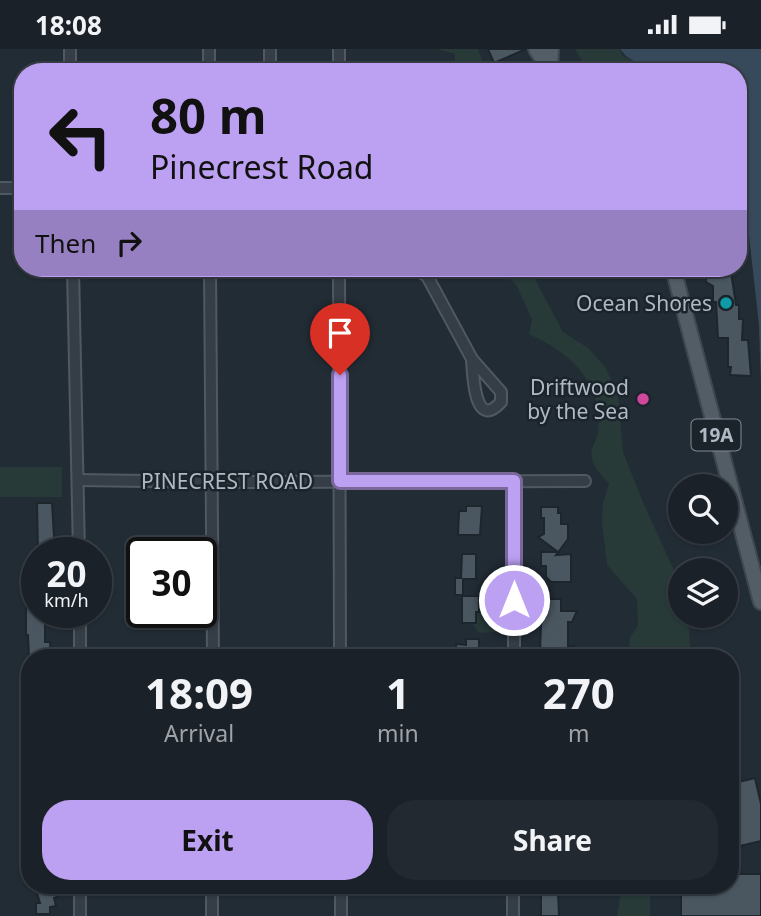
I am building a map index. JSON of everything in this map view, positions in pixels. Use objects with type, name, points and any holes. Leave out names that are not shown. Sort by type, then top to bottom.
[{"type":"main road","name":"19A","points":[[675,277],[761,602]]},
{"type":"street","points":[[73,277],[79,537]]},
{"type":"street","points":[[210,277],[213,649]]},
{"type":"street","points":[[339,277],[340,649]]},
{"type":"street","points":[[429,277],[472,359]]},
{"type":"street","name":"PINECREST ROAD","points":[[79,480],[585,481]]},
{"type":"street","points":[[514,481],[514,649]]},
{"type":"street","points":[[80,628],[80,649]]},
{"type":"street","points":[[80,894],[80,916]]},
{"type":"street","points":[[212,894],[212,916]]},
{"type":"street","points":[[341,894],[341,916]]},
{"type":"street","points":[[513,894],[513,916]]},
{"type":"green space","points":[[437,49],[478,49],[483,63],[455,63],[455,54]]},
{"type":"green space","points":[[575,49],[619,49],[623,56],[638,63],[584,63]]},
{"type":"green space","points":[[508,277],[534,277],[563,332],[588,348],[605,367],[618,394],[623,452],[668,558],[668,628],[689,628],[690,649],[629,649],[630,637],[638,626],[637,599],[607,565],[602,522],[603,503],[609,484],[596,468],[591,454],[598,432],[596,398],[590,384],[570,360],[529,334],[532,320],[517,286]]},
{"type":"green space","points":[[0,467],[62,467],[62,497],[0,497]]},
{"type":"green space","points":[[504,604],[505,635],[496,632],[479,633],[473,625],[476,623],[476,612],[485,611],[488,606]]},
{"type":"green space","points":[[619,894],[650,894],[650,916],[617,916]]},
{"type":"water","points":[[620,49],[761,49],[761,385],[759,325],[747,222],[747,63],[636,63]]},
{"type":"building","points":[[488,49],[526,49],[494,63]]},
{"type":"building","name":"Ocean Shores","points":[[706,277],[732,277],[736,305],[739,305],[739,319],[743,319],[742,340],[748,340],[751,376],[730,375],[728,338],[718,338],[713,286],[706,282]]},
{"type":"building","points":[[37,503],[52,503],[54,537],[38,537]]},
{"type":"building","points":[[466,506],[482,506],[480,535],[458,535],[459,511],[466,511]]},
{"type":"building","points":[[541,507],[558,507],[561,524],[568,524],[568,539],[556,555],[571,554],[571,582],[551,582],[546,577],[546,566],[541,566],[541,552],[558,552],[538,537],[544,534]]},
{"type":"building","points":[[462,554],[476,554],[476,579],[463,579],[463,595],[455,595],[455,578],[461,578]]},
{"type":"building","points":[[462,596],[479,596],[476,623],[462,623]]},
{"type":"building","points":[[542,599],[561,599],[561,611],[577,611],[572,622],[568,622],[568,646],[574,646],[574,649],[540,649]]},
{"type":"building","points":[[26,628],[45,628],[45,642],[50,642],[50,649],[29,649]]},
{"type":"building","points":[[466,639],[479,639],[479,649],[456,649],[456,644],[466,645]]},
{"type":"building","points":[[755,778],[761,804],[761,841],[740,846],[739,841],[739,782]]},
{"type":"building","points":[[739,874],[761,874],[761,916],[681,916],[681,894],[739,894]]},
{"type":"building","points":[[37,894],[56,894],[56,906],[50,907],[50,914],[36,914],[36,903],[40,903]]},
{"type":"building","points":[[541,894],[558,894],[559,916],[541,916]]},
{"type":"place","name":"Ocean Shores","points":[[726,303]]},
{"type":"place","name":"Driftwood by the Sea","points":[[643,399]]},
{"type":"route","points":[[340,375],[340,481],[514,481],[514,600]]}]
